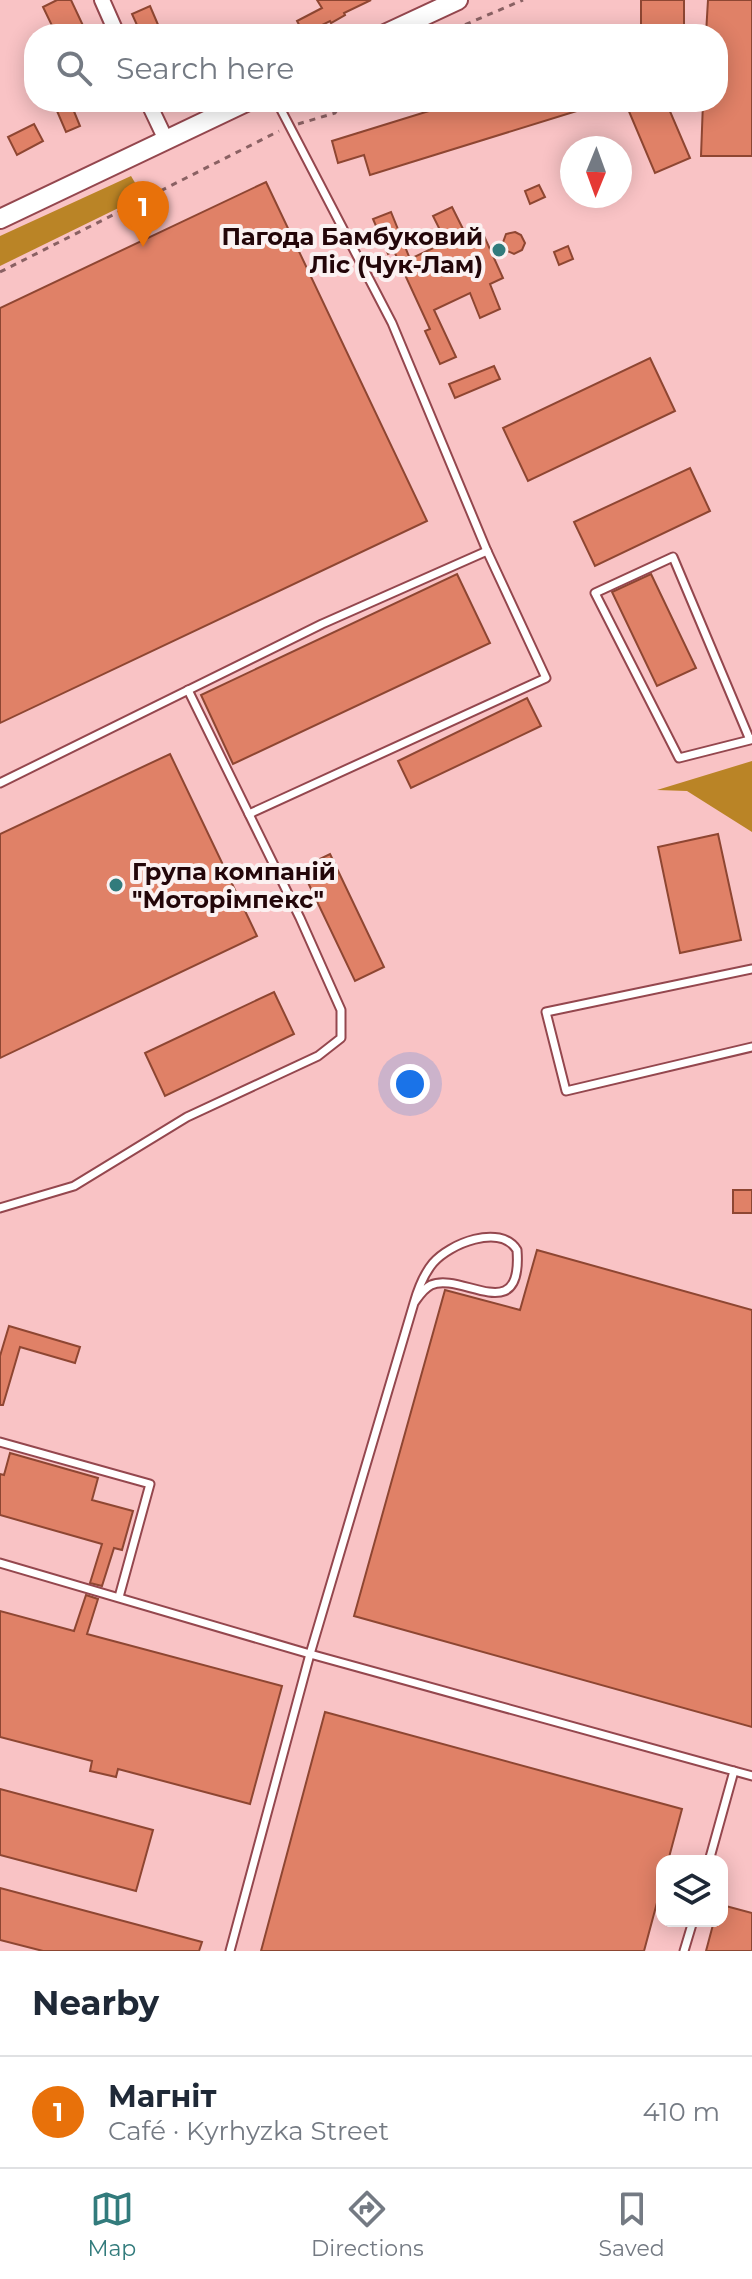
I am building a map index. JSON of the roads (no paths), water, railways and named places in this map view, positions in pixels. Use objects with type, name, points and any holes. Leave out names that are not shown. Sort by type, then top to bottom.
[{"type":"street","points":[[102,0],[113,24]]},
{"type":"street","points":[[406,24],[458,0]]},
{"type":"street","points":[[153,112],[166,140]]},
{"type":"street","points":[[0,219],[225,112]]},
{"type":"lane","points":[[249,814],[546,678],[487,551],[392,323],[282,112]]},
{"type":"lane","points":[[0,783],[322,624],[487,551]]},
{"type":"lane","points":[[673,557],[751,740],[679,758],[595,593],[673,557]]},
{"type":"lane","points":[[0,1208],[74,1186],[187,1117],[318,1056],[341,1038],[341,1010],[188,690]]},
{"type":"lane","points":[[752,969],[546,1012],[566,1091],[752,1047]]},
{"type":"lane","points":[[230,1951],[310,1654],[414,1303],[420,1285],[435,1260],[459,1244],[507,1239],[517,1250],[516,1272],[507,1289],[487,1292],[438,1283],[423,1290],[414,1303]]},
{"type":"lane","points":[[0,1442],[150,1484],[119,1597]]},
{"type":"lane","points":[[0,1563],[310,1654],[752,1776]]},
{"type":"lane","points":[[711,1855],[734,1771]]},
{"type":"lane","points":[[684,1951],[691,1927]]},
{"type":"place","name":"Магніт","points":[[143,247]]},
{"type":"place","name":"Пагода Бамбуковий Ліс (Чук-Лам)","points":[[499,250]]},
{"type":"place","name":"Група компаній \"Моторімпекс\"","points":[[116,885]]}]
